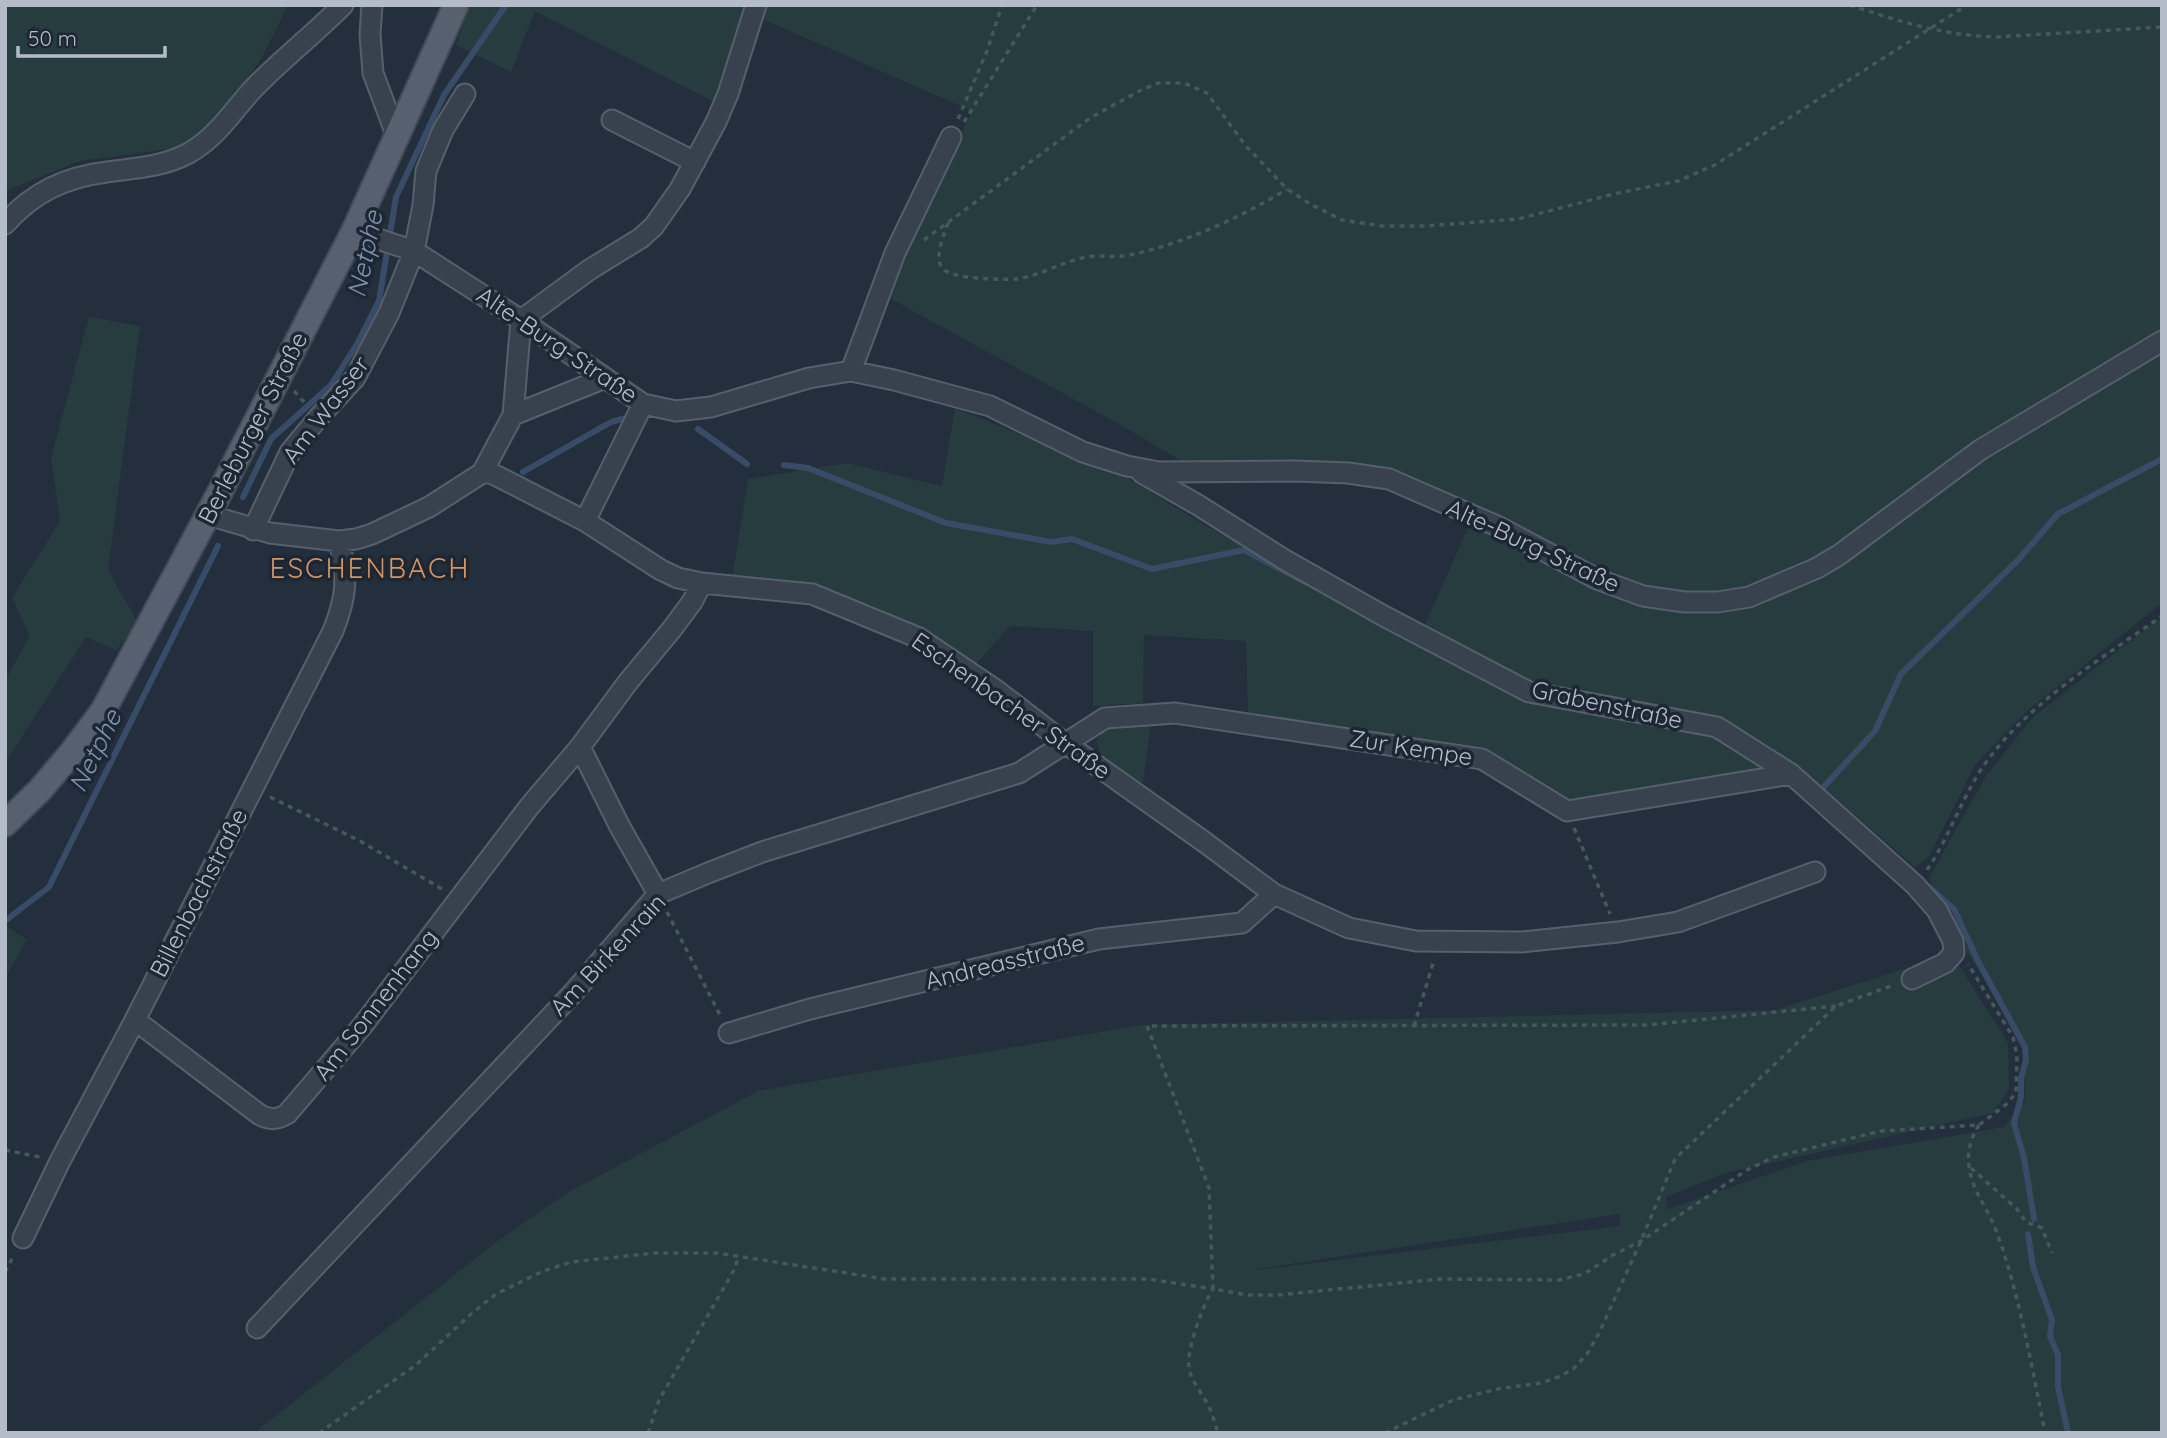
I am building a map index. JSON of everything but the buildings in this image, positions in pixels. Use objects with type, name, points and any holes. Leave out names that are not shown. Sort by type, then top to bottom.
[{"type":"main road","name":"Berleburger Straße","points":[[5,824],[73,751],[103,711],[364,234],[397,137],[456,5]]},
{"type":"street","points":[[5,224],[27,202],[61,182],[166,163],[190,153],[209,140],[253,89],[343,5]]},
{"type":"street","points":[[372,5],[370,34],[373,73],[397,137]]},
{"type":"street","points":[[208,515],[253,530],[339,541],[372,534],[429,507],[482,473],[513,415],[521,320],[589,270],[641,238],[654,226],[680,189],[716,122],[728,94],[756,5]]},
{"type":"street","name":"Am Wasser","points":[[253,530],[290,452],[355,378],[389,313],[407,248],[424,205],[426,171],[443,131],[465,94]]},
{"type":"street","points":[[612,120],[695,162]]},
{"type":"street","points":[[851,372],[892,261],[951,137]]},
{"type":"street","name":"Alte-Burg-Straße","points":[[364,234],[407,248],[521,320],[643,404],[676,411],[711,407],[808,378],[851,372],[894,380],[990,407],[1083,452],[1127,466],[1159,472],[1294,471],[1348,473],[1389,479],[1497,526],[1597,579],[1643,596],[1685,602],[1718,602],[1749,597],[1817,568],[1839,555],[1980,450],[2162,341]]},
{"type":"street","points":[[513,415],[605,378]]},
{"type":"street","points":[[585,521],[643,404]]},
{"type":"street","name":"Grabenstraße","points":[[1127,466],[1159,482],[1285,560],[1382,615],[1529,692],[1717,727],[1791,774],[1915,885],[1937,911],[1955,947]]},
{"type":"street","name":"Eschenbacher Straße","points":[[482,473],[491,473],[502,478],[585,521],[678,578],[702,583],[812,594],[850,607],[919,638],[996,690],[1274,894],[1349,928],[1416,940],[1439,941],[1522,942],[1618,932],[1678,922],[1815,873]]},
{"type":"street","name":"Billenbachstraße","points":[[23,1238],[333,631],[343,605],[346,571],[339,541]]},
{"type":"street","name":"Am Sonnenhang","points":[[135,1020],[260,1115],[270,1120],[287,1115],[363,1025],[529,807],[580,747],[628,682],[672,629],[702,583]]},
{"type":"street","name":"Zur Kempe","points":[[1065,743],[1105,718],[1175,713],[1273,726],[1482,759],[1567,811]]},
{"type":"street","name":"Am Birkenrain","points":[[257,1328],[573,993],[658,894],[762,852],[1019,773],[1065,743]]},
{"type":"street","points":[[580,747],[620,827],[658,894]]},
{"type":"street","points":[[1567,811],[1791,774]]},
{"type":"street","name":"Andreasstraße","points":[[729,1033],[810,1009],[1099,939],[1242,923],[1274,894]]},
{"type":"street","points":[[1912,979],[1950,960],[1955,947]]},
{"type":"path","points":[[951,137],[987,51],[1002,5]]},
{"type":"path","points":[[951,137],[965,120],[1037,5]]},
{"type":"path","points":[[1850,5],[1892,19],[1969,37],[2162,27]]},
{"type":"path","points":[[921,243],[1090,118],[1159,83],[1184,83],[1208,93],[1245,145],[1287,189],[1342,220],[1382,226],[1426,226],[1518,219],[1618,193],[1678,181],[1715,165],[1967,5]]},
{"type":"path","points":[[948,222],[939,254],[940,265],[945,271],[970,278],[1015,279],[1084,257],[1122,256],[1182,239],[1253,210],[1287,189]]},
{"type":"path","points":[[1915,885],[1936,857],[1970,788],[1998,747],[2026,717],[2085,669],[2162,616]]},
{"type":"path","points":[[253,788],[360,841],[459,899]]},
{"type":"path","points":[[1567,811],[1618,932]]},
{"type":"path","points":[[658,894],[729,1033]]},
{"type":"path","points":[[1415,1026],[1439,941]]},
{"type":"path","points":[[1955,947],[2013,1037],[2017,1055],[2015,1092],[2008,1103],[1979,1125],[1972,1136],[1969,1166],[1978,1196],[1990,1216],[2002,1250],[2021,1315],[2045,1433]]},
{"type":"path","points":[[1218,1433],[1209,1406],[1188,1367],[1204,1304],[1213,1290],[1209,1188],[1147,1026],[1648,1025],[1836,1006],[1912,979]]},
{"type":"path","points":[[1385,1433],[1453,1400],[1498,1389],[1541,1383],[1574,1368],[1587,1354],[1599,1333],[1675,1159],[1836,1006]]},
{"type":"path","points":[[319,1433],[416,1366],[496,1294],[542,1271],[572,1262],[653,1253],[717,1253],[885,1279],[1149,1279],[1247,1295],[1277,1295],[1441,1279],[1559,1280],[1584,1274],[1641,1241],[1747,1170],[1774,1157],[1881,1131],[1979,1125]]},
{"type":"path","points":[[5,1150],[60,1161]]},
{"type":"path","points":[[1969,1166],[2017,1209],[2026,1222],[2042,1228],[2052,1253]]},
{"type":"path","points":[[648,1433],[659,1400],[734,1270],[739,1256]]},
{"type":"green space","points":[[5,5],[288,5],[263,56],[213,130],[184,147],[80,161],[8,190],[5,195]]},
{"type":"green space","points":[[470,5],[2162,5],[2162,603],[2028,710],[1975,765],[1929,856],[1915,867],[1799,767],[1742,730],[1700,713],[1523,681],[1423,629],[1476,510],[1394,470],[1347,465],[1180,460],[891,299],[910,241],[972,111],[756,16],[718,104],[535,11],[511,72],[456,45]]},
{"type":"green space","points":[[89,317],[140,326],[108,570],[138,623],[116,650],[86,637],[5,763],[5,681],[30,636],[12,598],[60,521],[51,458]]},
{"type":"green space","points":[[955,408],[1124,476],[1203,524],[1525,696],[1717,733],[1778,772],[1569,805],[1484,750],[1248,714],[1246,641],[1144,635],[1143,703],[1093,706],[1093,631],[1010,626],[975,665],[923,633],[732,578],[748,479],[847,463],[942,486]]},
{"type":"green space","points":[[2162,616],[2162,1433],[254,1433],[495,1243],[567,1193],[758,1091],[1142,1025],[1775,1010],[1952,954],[2008,1043],[2009,1089],[1993,1113],[1725,1173],[1666,1197],[1668,1209],[1807,1161],[2004,1127],[2025,1100],[2023,1037],[1959,940],[1929,878],[1986,776],[2032,718]],"holes":[[[1620,1214],[1620,1226],[1256,1270]]]},
{"type":"green space","points":[[1151,722],[1143,783],[1101,757],[1096,741],[1107,723]]},
{"type":"green space","points":[[5,925],[27,940],[5,978]]},
{"type":"waterway","name":"Netphe","points":[[243,497],[271,439],[331,385],[357,344],[379,301],[396,197],[444,95],[506,5]]},
{"type":"waterway","points":[[523,472],[611,422],[626,418]]},
{"type":"waterway","points":[[698,429],[747,464]]},
{"type":"waterway","points":[[1820,791],[1875,731],[1901,674],[2018,560],[2058,514],[2162,459]]},
{"type":"waterway","points":[[784,465],[808,468],[946,523],[1051,542],[1072,539],[1152,569],[1244,550],[1307,583]]},
{"type":"waterway","name":"Netphe","points":[[5,921],[49,887],[218,546]]},
{"type":"waterway","points":[[1928,886],[1954,909],[1978,961],[2025,1047],[2021,1097],[2014,1123],[2024,1158],[2034,1219]]},
{"type":"waterway","points":[[2028,1234],[2033,1267],[2052,1320],[2050,1336],[2058,1355],[2058,1387],[2068,1433]]},
{"type":"district","name":"ESCHENBACH","points":[[370,568]]}]
